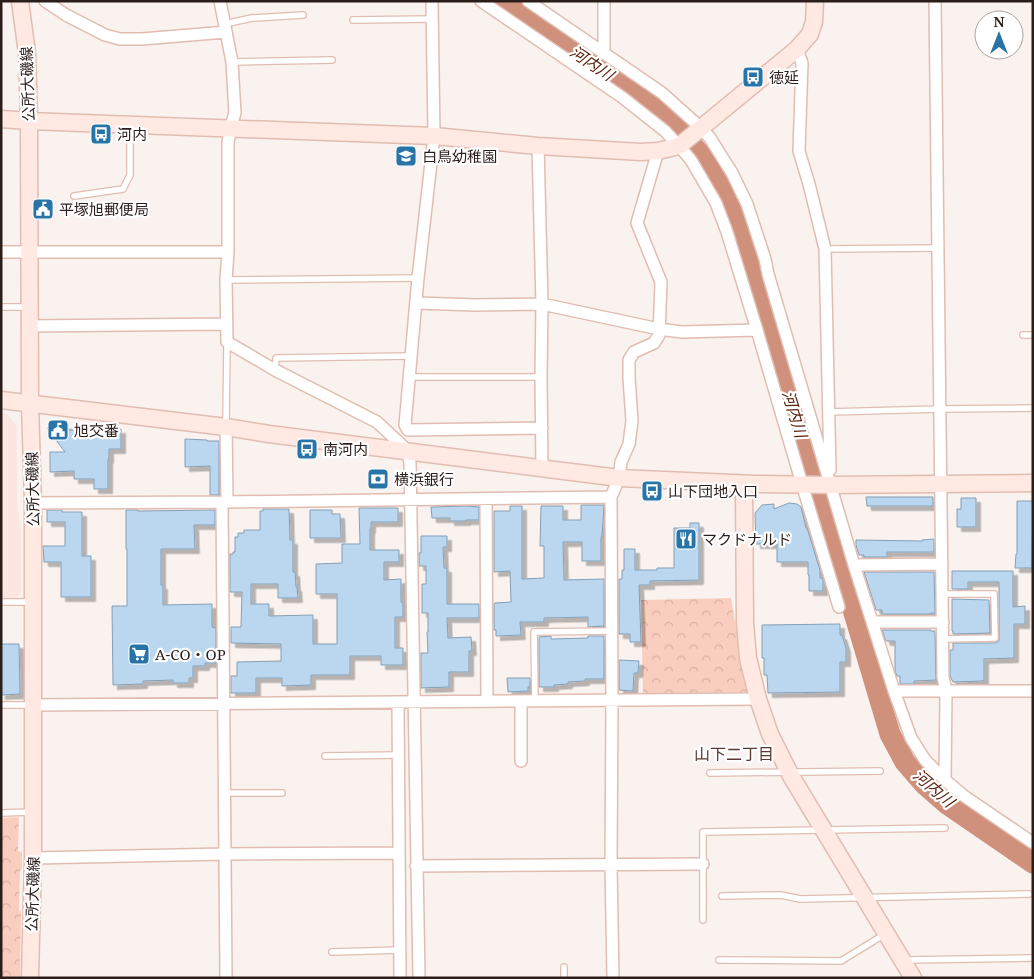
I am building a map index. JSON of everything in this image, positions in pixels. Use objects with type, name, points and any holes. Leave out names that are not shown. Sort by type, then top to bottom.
[{"type":"street","points":[[45,1],[105,35],[120,39],[142,39],[225,28]]},
{"type":"street","points":[[220,1],[232,62],[235,113],[228,143],[226,342],[275,370],[377,422],[406,450],[410,462],[419,978]]},
{"type":"street","points":[[432,1],[434,136],[418,278],[405,424],[408,430],[542,428]]},
{"type":"street","points":[[481,1],[622,97],[681,144],[691,160],[716,203],[727,232],[839,607]]},
{"type":"street","points":[[528,1],[662,93],[699,130],[710,138],[732,173],[750,211],[828,484],[894,691],[912,738],[925,760],[945,780],[964,796],[1033,843]]},
{"type":"street","points":[[604,1],[604,53]]},
{"type":"street","points":[[1,119],[434,136],[538,146],[642,152],[658,151],[681,144],[797,49],[810,34],[814,22],[815,1]]},
{"type":"street","points":[[935,1],[943,677],[946,691],[945,780]]},
{"type":"street","name":"公所大磯線","points":[[24,2],[29,121],[29,326],[33,503],[34,858],[30,978]]},
{"type":"street","points":[[797,49],[802,63],[799,151],[825,249],[828,484]]},
{"type":"street","points":[[538,146],[542,304],[542,468]]},
{"type":"street","points":[[613,978],[611,865],[611,498],[619,478],[621,462],[628,444],[632,422],[629,360],[634,352],[654,342],[659,335],[661,282],[637,222],[658,151]]},
{"type":"street","points":[[1,252],[228,252]]},
{"type":"street","points":[[416,303],[476,305],[542,304],[659,329],[682,332],[757,330]]},
{"type":"street","points":[[29,326],[226,324]]},
{"type":"street","points":[[1,400],[619,478],[744,484],[1033,483]]},
{"type":"street","points":[[226,427],[224,703],[226,978]]},
{"type":"street","points":[[744,484],[746,632],[748,658],[758,699],[770,734],[789,773],[913,978]]},
{"type":"street","points":[[33,503],[611,498]]},
{"type":"street","points":[[486,499],[487,701]]},
{"type":"street","points":[[854,566],[942,564]]},
{"type":"street","points":[[872,622],[943,622]]},
{"type":"street","points":[[894,691],[1033,691]]},
{"type":"street","points":[[34,705],[758,699]]},
{"type":"street","points":[[521,701],[521,762]]},
{"type":"street","points":[[398,702],[400,978]]},
{"type":"street","points":[[34,858],[226,854],[400,854]]},
{"type":"street","points":[[416,866],[703,864]]},
{"type":"lane","points":[[225,28],[252,18],[304,14]]},
{"type":"lane","points":[[353,20],[432,19]]},
{"type":"lane","points":[[232,62],[332,60]]},
{"type":"lane","points":[[74,196],[124,188],[130,175],[130,125]]},
{"type":"lane","points":[[825,249],[938,248]]},
{"type":"lane","points":[[226,280],[418,278]]},
{"type":"lane","points":[[1,307],[29,307]]},
{"type":"lane","points":[[1024,335],[1033,336]]},
{"type":"lane","points":[[226,342],[226,427]]},
{"type":"lane","points":[[275,370],[276,358],[411,356]]},
{"type":"lane","points":[[409,378],[541,376]]},
{"type":"lane","points":[[828,412],[1033,408]]},
{"type":"lane","points":[[943,594],[994,594],[995,638],[943,639]]},
{"type":"lane","points":[[1,602],[33,602]]},
{"type":"lane","points":[[535,701],[534,632],[612,631]]},
{"type":"lane","points":[[1,705],[34,705]]},
{"type":"lane","points":[[325,756],[399,755]]},
{"type":"lane","points":[[710,773],[880,771]]},
{"type":"lane","points":[[224,793],[282,793]]},
{"type":"lane","points":[[1,812],[33,812]]},
{"type":"lane","points":[[703,920],[703,832],[945,828]]},
{"type":"lane","points":[[722,896],[781,895],[800,899],[1030,894]]},
{"type":"lane","points":[[719,960],[840,961],[886,933]]},
{"type":"lane","points":[[332,952],[400,950]]},
{"type":"lane","points":[[903,960],[1033,958]]},
{"type":"lane","points":[[564,967],[564,978]]},
{"type":"shaded area","points":[[1,413],[7,414],[17,426],[17,502],[21,531],[21,594],[16,598],[1,598]]},
{"type":"green space","points":[[731,598],[747,692],[643,694],[641,600]]},
{"type":"green space","points":[[19,817],[18,851],[22,852],[19,910],[21,911],[20,978],[1,978],[1,818]]},
{"type":"building","points":[[56,422],[68,425],[68,430],[121,429],[121,449],[109,449],[108,489],[94,489],[94,479],[74,479],[74,471],[50,472],[50,452],[65,452],[47,428]]},
{"type":"building","points":[[185,439],[219,441],[219,495],[210,495],[210,466],[185,467]]},
{"type":"building","points":[[866,497],[933,497],[933,506],[867,506]]},
{"type":"building","points":[[961,498],[976,498],[976,527],[957,527],[957,509],[961,509]]},
{"type":"building","points":[[1017,501],[1033,501],[1032,568],[1015,568],[1017,554]]},
{"type":"building","points":[[789,503],[797,504],[801,507],[820,570],[820,578],[823,579],[823,591],[809,591],[808,562],[777,562],[777,544],[756,544],[755,513],[762,505],[774,504],[774,509]]},
{"type":"building","points":[[581,505],[604,505],[601,561],[582,561],[582,542],[563,542],[564,580],[604,579],[604,626],[588,627],[588,617],[544,618],[544,622],[520,622],[521,635],[496,636],[496,630],[494,630],[494,604],[511,602],[510,571],[494,572],[494,511],[510,511],[510,506],[522,506],[522,579],[544,578],[544,546],[540,546],[541,506],[563,506],[563,520],[581,520]]},
{"type":"building","points":[[431,507],[479,507],[479,520],[450,521],[450,518],[432,518]]},
{"type":"building","points":[[359,508],[398,508],[398,522],[371,522],[370,550],[399,550],[399,562],[384,562],[384,580],[401,579],[403,617],[395,617],[395,648],[403,648],[403,665],[381,665],[381,656],[350,656],[350,675],[311,675],[311,685],[282,686],[282,678],[256,678],[256,693],[231,693],[231,676],[237,676],[237,662],[281,661],[281,644],[231,643],[231,627],[241,627],[242,592],[230,592],[230,554],[235,552],[235,537],[238,537],[238,533],[244,533],[244,530],[260,530],[260,511],[263,511],[263,509],[289,509],[290,540],[293,540],[293,572],[295,572],[298,598],[278,598],[278,584],[251,584],[251,604],[269,604],[269,616],[313,615],[313,644],[337,644],[337,594],[316,594],[316,564],[342,563],[342,544],[360,544]]},
{"type":"building","points":[[47,510],[82,512],[82,556],[91,556],[91,597],[61,597],[61,562],[44,562],[43,546],[65,546],[65,522],[47,522]]},
{"type":"building","points":[[126,510],[215,510],[215,525],[194,525],[195,549],[161,549],[163,605],[212,604],[212,626],[213,628],[216,627],[216,663],[205,663],[205,666],[193,666],[193,678],[189,678],[189,683],[173,683],[173,680],[113,685],[112,606],[127,606]]},
{"type":"building","points":[[310,510],[332,510],[332,514],[340,514],[341,538],[310,538]]},
{"type":"building","points":[[690,523],[699,523],[699,580],[650,581],[650,585],[639,585],[641,642],[630,642],[630,634],[619,634],[619,579],[622,579],[622,570],[624,570],[624,549],[635,549],[635,570],[674,568],[674,528],[690,528]]},
{"type":"building","points":[[421,536],[447,536],[447,547],[443,547],[444,568],[447,568],[447,604],[479,604],[479,618],[447,618],[448,638],[471,637],[472,651],[469,651],[469,672],[449,672],[449,687],[421,688],[421,653],[428,653],[428,613],[422,613],[422,584],[426,584],[426,566],[419,566]]},
{"type":"building","points":[[934,539],[934,552],[887,552],[887,557],[864,557],[864,555],[859,555],[856,545],[856,540],[922,541]]},
{"type":"building","points":[[952,571],[1013,571],[1013,607],[1025,606],[1025,624],[1014,624],[1014,658],[984,659],[984,681],[953,682],[950,676],[950,650],[953,650],[953,643],[995,643],[999,641],[999,582],[968,582],[968,589],[952,589]]},
{"type":"building","points":[[864,572],[934,572],[935,613],[882,614],[882,610],[876,610]]},
{"type":"building","points":[[952,599],[989,600],[990,633],[953,634]]},
{"type":"building","points":[[840,624],[840,635],[842,635],[846,648],[846,662],[840,662],[840,692],[768,693],[767,675],[764,675],[764,658],[762,658],[762,625]]},
{"type":"building","points":[[882,630],[935,631],[936,680],[914,681],[914,684],[900,684],[900,676],[897,676],[895,671],[895,641],[886,641]]},
{"type":"building","points":[[551,636],[551,639],[604,636],[604,679],[585,679],[585,681],[554,685],[554,687],[539,687],[539,637]]},
{"type":"building","points":[[1,644],[19,644],[20,694],[1,695]]},
{"type":"building","points":[[619,660],[639,661],[638,673],[634,673],[633,691],[619,690]]},
{"type":"building","points":[[507,678],[530,678],[528,691],[508,692]]},
{"type":"waterway","name":"河内川","points":[[502,1],[652,104],[678,129],[715,173],[728,195],[741,233],[890,734],[905,762],[924,784],[947,804],[1033,863]]},
{"type":"place","name":"徳延","points":[[753,77]]},
{"type":"place","name":"河内","points":[[101,134]]},
{"type":"place","name":"白鳥幼稚園","points":[[406,156]]},
{"type":"place","name":"平塚旭郵便局","points":[[43,209]]},
{"type":"place","name":"旭交番","points":[[58,430]]},
{"type":"place","name":"南河内","points":[[307,449]]},
{"type":"place","name":"横浜銀行","points":[[378,479]]},
{"type":"place","name":"山下団地入口","points":[[652,491]]},
{"type":"place","name":"マクドナルド","points":[[686,539]]},
{"type":"place","name":"A-CO・OP","points":[[139,654]]},
{"type":"district","name":"山下二丁目","points":[[734,754]]}]
